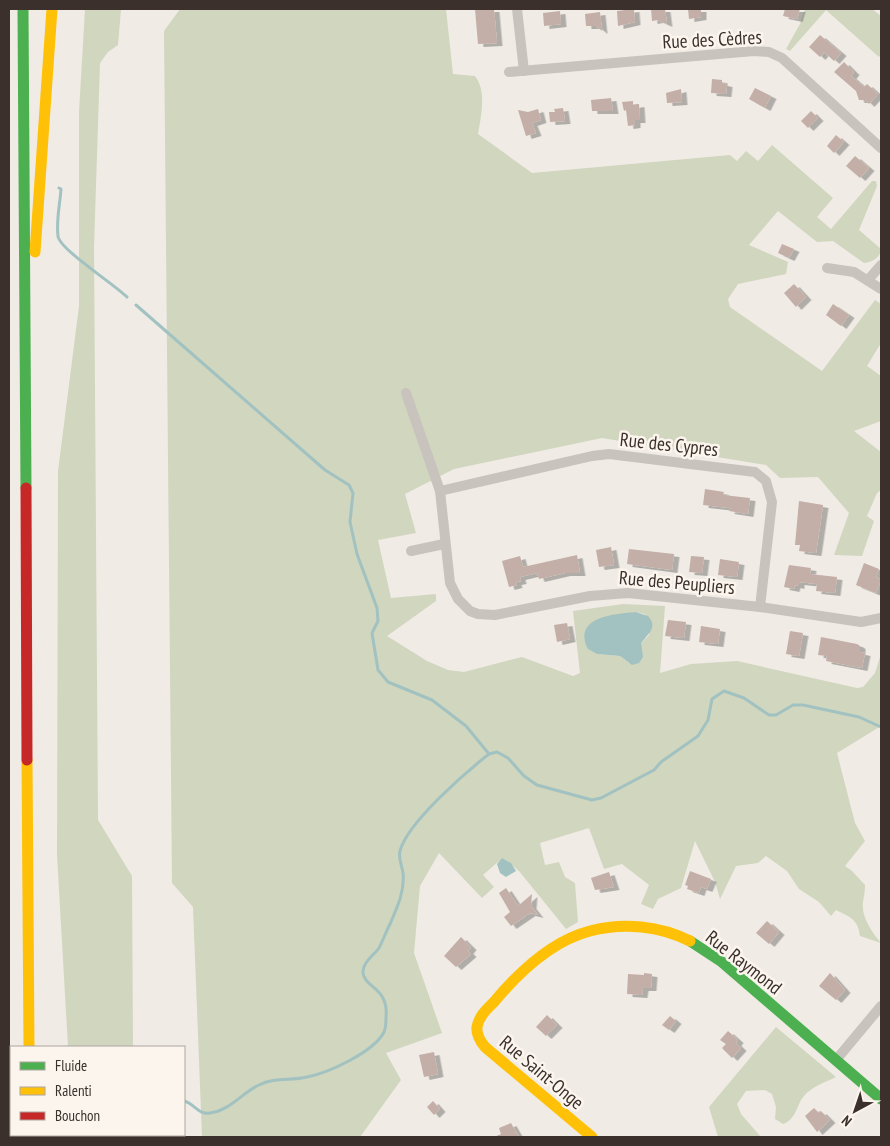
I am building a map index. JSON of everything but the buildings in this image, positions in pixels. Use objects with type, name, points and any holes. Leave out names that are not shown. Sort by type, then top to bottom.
[{"type":"main road","points":[[23,9],[29,1046]]},
{"type":"main road","points":[[25,398],[52,9]]},
{"type":"main road","name":"Rue Raymond","points":[[476,1029],[479,1020],[496,998],[528,966],[547,952],[574,936],[590,931],[621,926],[637,926],[669,932],[684,938],[711,954],[881,1099]]},
{"type":"main road","points":[[29,957],[38,1046]]},
{"type":"main road","name":"Rue Saint-Onge","points":[[476,1029],[478,1037],[485,1047],[592,1137]]},
{"type":"street","points":[[517,9],[524,71]]},
{"type":"street","name":"Rue des Cèdres","points":[[509,72],[754,51],[769,52],[788,62],[881,148]]},
{"type":"street","points":[[868,280],[881,265]]},
{"type":"street","points":[[827,268],[845,270],[868,280],[881,289]]},
{"type":"street","points":[[406,393],[440,491],[444,544],[411,550]]},
{"type":"street","name":"Rue des Cypres","points":[[440,491],[592,456],[609,454],[754,472],[766,481],[772,502],[760,607]]},
{"type":"street","name":"Rue des Peupliers","points":[[444,544],[454,592],[463,606],[478,614],[495,615],[590,596],[628,593],[760,607],[861,622],[881,618]]},
{"type":"street","points":[[836,1060],[881,1006]]},
{"type":"green space","points":[[85,9],[121,9],[118,45],[108,52],[100,63],[94,247],[98,820],[132,876],[133,1046],[68,1046],[57,855],[58,471],[79,306],[79,112]]},
{"type":"green space","points":[[180,9],[446,9],[453,74],[475,76],[481,89],[482,104],[478,134],[532,173],[730,155],[737,161],[746,151],[758,161],[772,145],[833,198],[817,217],[831,229],[872,181],[876,181],[877,186],[859,230],[881,249],[881,252],[875,259],[864,263],[833,241],[817,242],[778,211],[749,245],[788,262],[786,274],[738,284],[728,299],[730,307],[822,371],[875,300],[881,304],[881,343],[867,366],[881,376],[881,421],[854,431],[881,452],[881,490],[877,493],[867,516],[874,521],[862,556],[834,555],[849,513],[818,477],[780,478],[766,465],[602,438],[454,469],[405,494],[416,533],[378,540],[391,598],[436,594],[436,601],[387,636],[427,661],[448,670],[464,672],[522,657],[573,676],[580,673],[573,611],[623,604],[665,606],[660,673],[691,664],[737,661],[857,688],[863,687],[875,673],[881,654],[881,726],[837,753],[855,823],[865,841],[845,866],[865,885],[863,908],[865,919],[881,943],[860,936],[855,922],[836,910],[831,916],[819,902],[799,889],[787,871],[766,856],[758,863],[736,866],[720,899],[715,882],[695,841],[681,888],[658,899],[653,909],[641,904],[649,885],[622,864],[604,869],[589,828],[540,843],[545,865],[559,862],[565,877],[575,883],[578,922],[566,929],[519,871],[506,860],[499,861],[483,875],[494,887],[482,898],[439,853],[420,886],[414,953],[442,1033],[386,1053],[401,1080],[360,1137],[202,1137],[193,907],[172,883],[164,31]],"holes":[[[636,612],[645,614],[649,635],[641,643],[629,663],[620,656],[597,654]]]},
{"type":"green space","points":[[805,9],[872,9],[881,16],[881,54],[879,57],[826,10],[790,51],[786,49],[800,24]]},
{"type":"green space","points":[[776,1027],[836,1077],[807,1093],[791,1119],[783,1124],[775,1119],[776,1107],[772,1094],[765,1090],[746,1091],[737,1104],[741,1114],[761,1137],[718,1137],[709,1107]]},
{"type":"water","points":[[636,612],[648,616],[652,623],[651,630],[641,643],[643,657],[639,663],[632,665],[620,656],[597,654],[588,649],[585,638],[586,630],[591,623],[608,616]]},
{"type":"water","points":[[502,858],[511,863],[516,871],[506,877],[500,873],[497,864]]},
{"type":"waterway","points":[[59,188],[61,189],[58,236],[61,242],[77,258],[127,297]]},
{"type":"waterway","points":[[136,305],[325,470],[349,485],[353,493],[350,522],[357,554],[377,608],[378,621],[372,633],[378,670],[388,682],[432,700],[466,726],[489,754]]},
{"type":"waterway","points":[[185,1101],[199,1111],[206,1113],[217,1112],[253,1088],[277,1080],[316,1075],[361,1054],[379,1040],[385,1029],[386,1007],[381,994],[365,978],[363,969],[379,948],[400,899],[403,886],[400,851],[405,840],[425,813],[466,773],[489,754],[497,752],[508,758],[524,776],[537,785],[592,800],[601,798],[654,770],[661,762],[698,736],[708,720],[712,699],[724,691],[744,698],[769,715],[776,715],[793,705],[803,705],[859,717],[881,727]]},
{"type":"traffic: fast","points":[[23,9],[26,488]]},
{"type":"traffic: fast","points":[[690,941],[722,962],[881,1099]]},
{"type":"traffic: slow","points":[[35,252],[52,9]]},
{"type":"traffic: slow","points":[[27,760],[29,1046]]},
{"type":"traffic: slow","points":[[592,1137],[485,1047],[477,1033],[480,1019],[486,1010],[525,969],[549,950],[576,936],[603,928],[629,926],[654,929],[690,941]]},
{"type":"traffic: jam","points":[[26,488],[27,760]]}]
